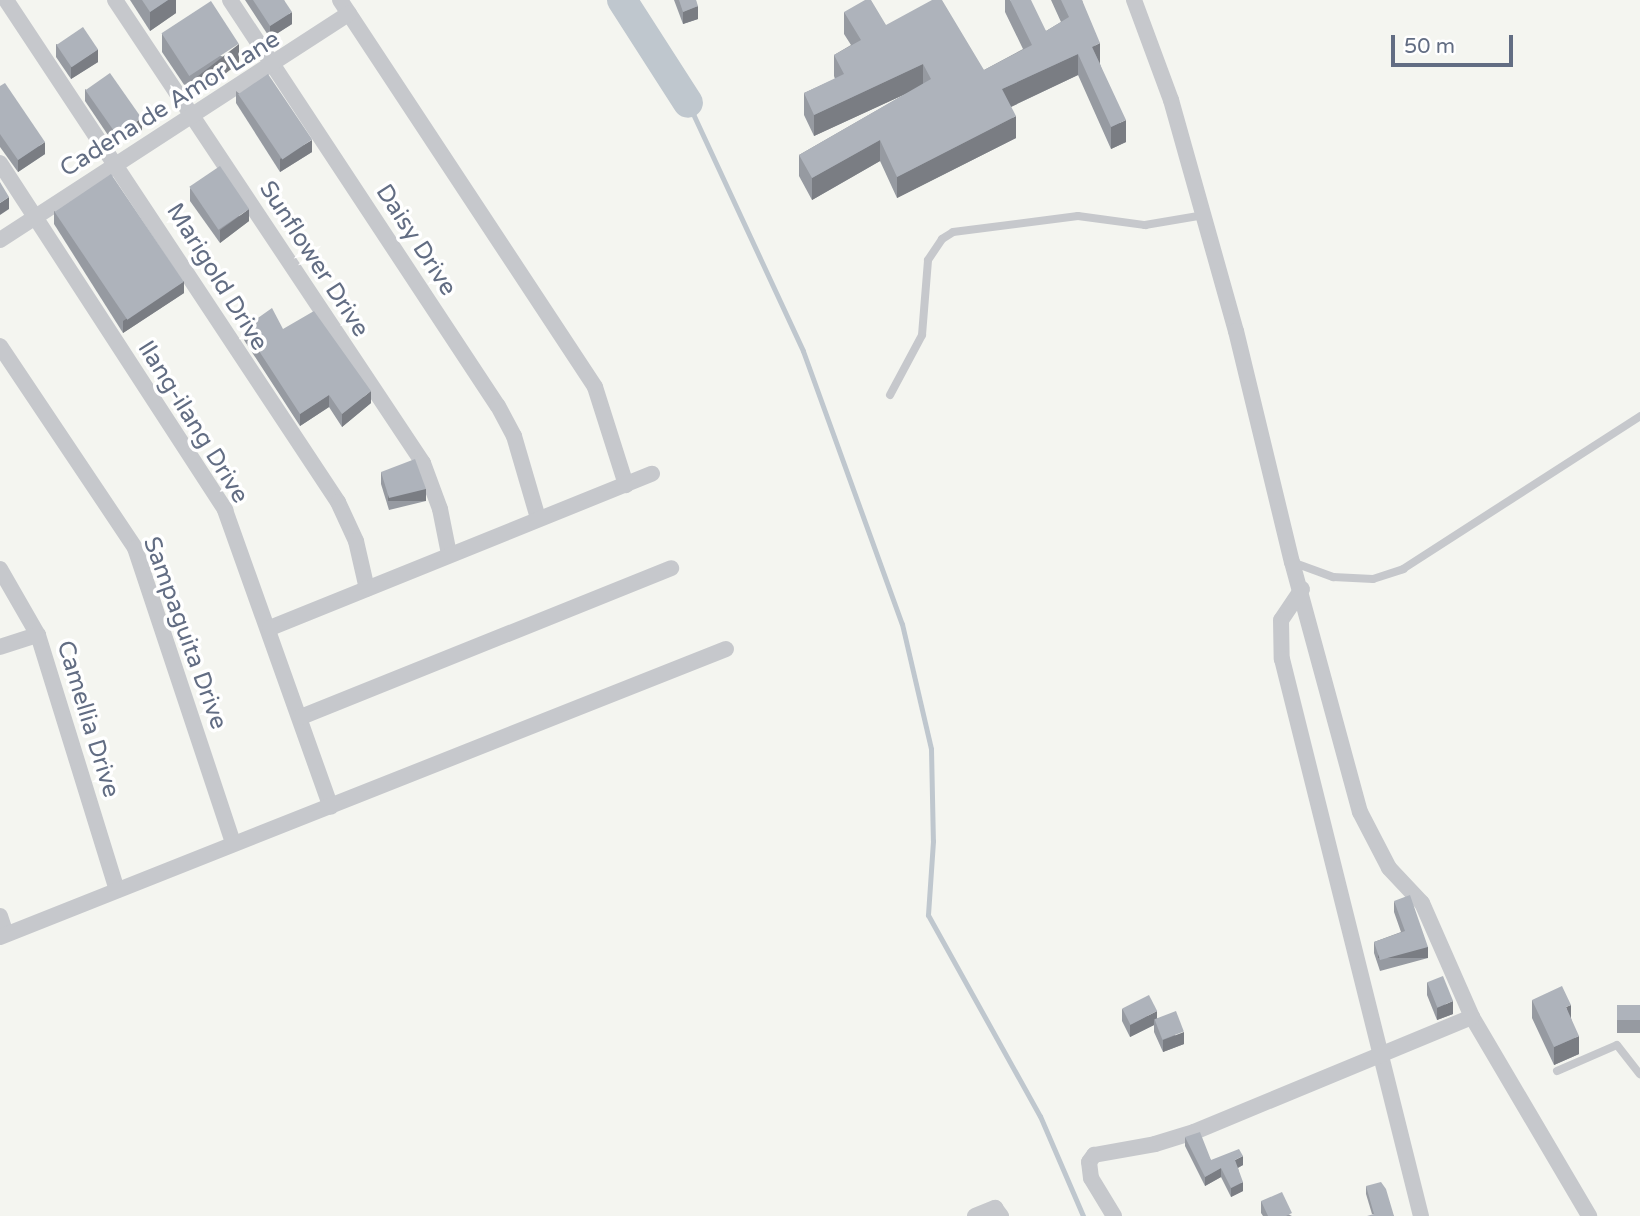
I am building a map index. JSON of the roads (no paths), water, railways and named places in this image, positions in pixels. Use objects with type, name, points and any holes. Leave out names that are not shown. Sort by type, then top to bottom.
[{"type":"street","name":"Marigold Drive","points":[[6,0],[117,163],[251,375],[338,502],[356,541],[367,589]]},
{"type":"street","name":"Sunflower Drive","points":[[115,0],[423,463],[440,509],[449,554]]},
{"type":"street","name":"Daisy Drive","points":[[230,0],[498,406],[514,436],[538,518]]},
{"type":"street","points":[[1135,0],[1171,100],[1204,215],[1292,562],[1302,589],[1360,812],[1389,868],[1422,903],[1472,1017],[1589,1216]]},
{"type":"street","name":"Cadena de Amor Lane","points":[[0,240],[117,163],[274,66],[345,7]]},
{"type":"street","points":[[345,7],[594,387],[626,485]]},
{"type":"street","name":"Ilang-ilang Drive","points":[[0,163],[225,510],[270,628],[331,807]]},
{"type":"street","name":"Sampaguita Drive","points":[[0,346],[135,548],[233,842]]},
{"type":"street","points":[[270,628],[652,474]]},
{"type":"street","points":[[301,717],[671,568]]},
{"type":"street","name":"Camellia Drive","points":[[0,569],[38,635],[117,890]]},
{"type":"street","points":[[1302,589],[1282,620],[1282,659],[1353,953],[1385,1057],[1421,1216]]},
{"type":"street","points":[[0,648],[38,635]]},
{"type":"street","points":[[0,916],[3,936],[233,842],[331,807],[726,649]]},
{"type":"street","points":[[1114,1216],[1091,1178],[1089,1162],[1094,1155],[1181,1136],[1385,1057],[1472,1017]]},
{"type":"street","points":[[975,1216],[996,1208],[1000,1216]]},
{"type":"lane","points":[[891,394],[922,335],[928,260],[942,239],[953,232],[1078,216],[1145,225],[1204,215]]},
{"type":"lane","points":[[1292,562],[1333,577],[1373,579],[1403,569],[1640,416]]},
{"type":"lane","points":[[1558,1071],[1617,1045],[1640,1074]]},
{"type":"waterway","points":[[622,0],[688,103]]},
{"type":"waterway","points":[[688,103],[803,351],[902,624],[931,749],[933,841],[928,915],[1040,1116],[1083,1216]]}]
